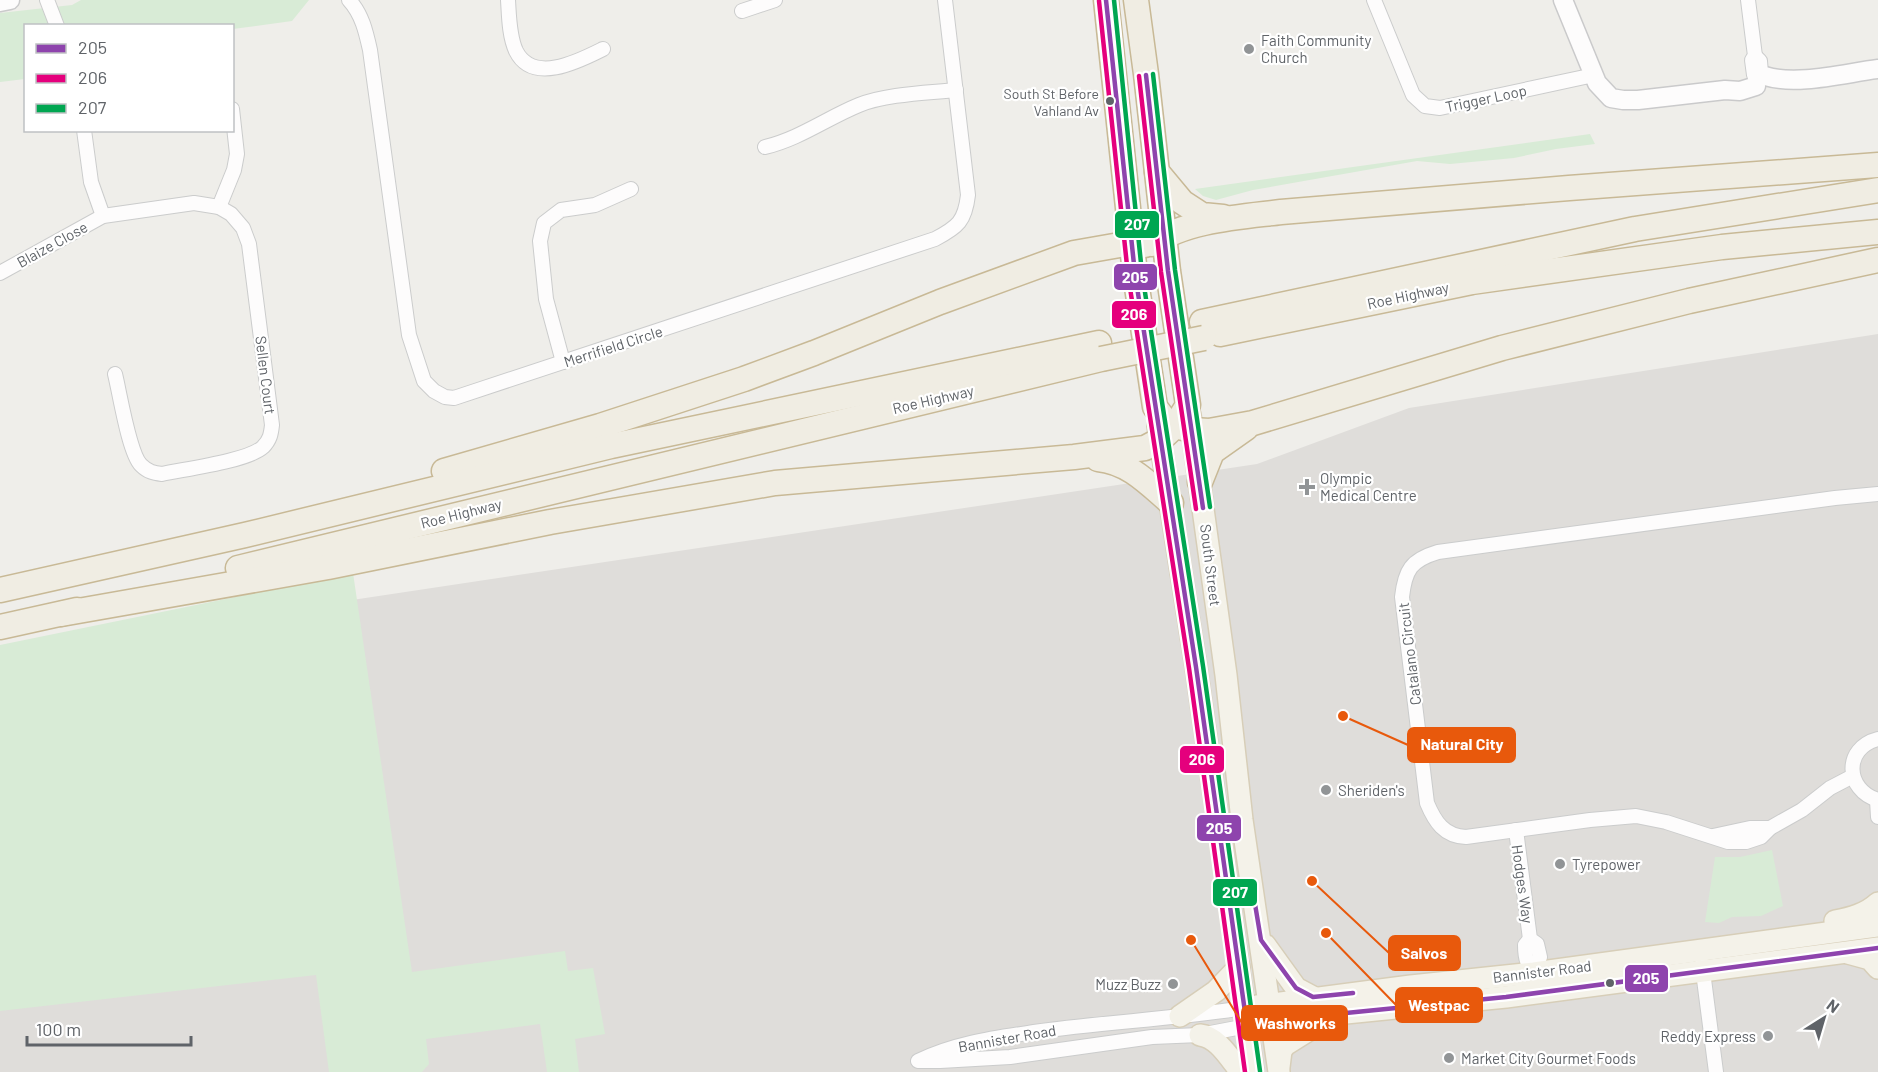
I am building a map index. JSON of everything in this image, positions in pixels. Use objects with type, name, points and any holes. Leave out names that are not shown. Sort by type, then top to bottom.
[{"type":"highway","points":[[1106,0],[1127,203],[1148,242],[1168,271],[1188,405],[1176,432]]},
{"type":"highway","points":[[1136,0],[1157,172],[1148,242],[1135,274],[1155,407],[1176,432]]},
{"type":"highway","points":[[245,535],[415,479],[600,426],[744,379],[940,302],[1074,253],[1148,242],[1182,229],[1236,218],[1360,204],[1878,165]]},
{"type":"highway","points":[[1157,172],[1182,202],[1202,215],[1236,218]]},
{"type":"highway","name":"Roe Highway","points":[[1203,330],[1635,229],[1878,190]]},
{"type":"highway","points":[[1074,253],[1109,228],[1127,203]]},
{"type":"highway","name":"Roe Highway","points":[[0,590],[245,535],[611,446],[1203,330],[1472,282],[1722,247],[1878,232]]},
{"type":"highway","points":[[61,614],[328,567],[550,522],[775,483],[1074,458],[1144,448],[1176,432],[1209,431],[1253,423],[1502,348],[1689,301],[1878,260]]},
{"type":"highway","name":"Roe Highway","points":[[0,627],[61,614],[145,591],[633,471],[1100,351]]},
{"type":"highway","points":[[1200,482],[1212,452],[1253,423]]},
{"type":"highway","points":[[1074,458],[1122,464],[1171,503]]},
{"type":"main road","name":"South Street","points":[[1176,432],[1200,482],[1226,675],[1242,820],[1279,1070]]},
{"type":"main road","name":"South Street","points":[[1176,432],[1171,503],[1253,1072]]},
{"type":"main road","points":[[1813,935],[1819,925],[1855,917],[1871,910],[1878,903]]},
{"type":"main road","name":"Bannister Road","points":[[1271,1013],[1313,998],[1534,973],[1878,926]]},
{"type":"main road","points":[[1261,940],[1288,980],[1296,988],[1313,998]]},
{"type":"main road","name":"Bannister Road","points":[[1246,1017],[1271,1013],[1336,1014],[1521,995],[1878,948]]},
{"type":"main road","points":[[1842,952],[1870,959],[1878,968]]},
{"type":"main road","points":[[1180,1016],[1216,992],[1239,967]]},
{"type":"main road","points":[[1279,1070],[1281,1051],[1285,1045],[1336,1014]]},
{"type":"main road","points":[[1200,1035],[1207,1035],[1214,1040],[1241,1072]]},
{"type":"street","points":[[0,2],[10,0]]},
{"type":"street","points":[[47,0],[56,24]]},
{"type":"street","name":"Merrifield Circle","points":[[349,0],[356,7],[364,25],[370,50],[409,335],[424,381],[434,391],[445,397],[454,398],[935,238],[955,229],[966,212],[968,195],[945,0]]},
{"type":"street","points":[[508,0],[516,52],[530,66],[550,69],[575,63],[603,49]]},
{"type":"street","points":[[742,11],[775,0]]},
{"type":"street","name":"Trigger Loop","points":[[1374,0],[1413,95],[1425,106],[1440,108],[1594,75]]},
{"type":"street","points":[[1563,0],[1597,83],[1611,98],[1623,100],[1725,90],[1740,92],[1758,76]]},
{"type":"street","points":[[1748,0],[1758,76]]},
{"type":"street","points":[[1758,76],[1799,80],[1878,69]]},
{"type":"street","points":[[765,147],[783,143],[861,104],[902,96],[956,90]]},
{"type":"street","points":[[84,132],[91,182],[103,216],[194,203],[219,207],[234,170],[237,154],[234,127]]},
{"type":"street","points":[[563,362],[546,299],[540,241],[544,224],[561,210],[595,205],[631,189]]},
{"type":"street","name":"Sellen Court","points":[[115,374],[134,452],[140,464],[150,472],[162,474],[249,455],[265,445],[271,436],[272,425],[249,244],[243,228],[231,214],[219,207]]},
{"type":"street","name":"Blaize Close","points":[[0,273],[103,216]]},
{"type":"street","name":"Catalano Circuit","points":[[1853,776],[1830,788],[1802,810],[1770,828],[1761,837],[1746,842],[1728,842],[1666,822],[1636,816],[1455,837],[1444,831],[1434,819],[1427,803],[1402,597],[1404,580],[1410,568],[1420,558],[1453,549],[1824,499],[1878,494]]},
{"type":"street","points":[[1878,739],[1862,746],[1852,765],[1853,776],[1861,791],[1877,800],[1878,817]]},
{"type":"street","name":"Hodges Way","points":[[1516,830],[1530,939],[1525,945],[1525,960],[1534,973]]},
{"type":"street","points":[[1701,950],[1716,1072]]},
{"type":"street","points":[[1521,995],[1534,973],[1562,990]]},
{"type":"street","name":"Bannister Road","points":[[1180,1016],[1246,1017],[1200,1035],[1152,1037],[1010,1057],[918,1061],[941,1050],[981,1040],[1074,1026],[1180,1016]]},
{"type":"shaded area","points":[[1878,334],[1878,1072],[0,1072],[0,653],[1257,464],[1409,408]]},
{"type":"green space","points":[[81,0],[309,0],[292,21],[234,29],[234,24],[24,24],[24,79],[0,82],[0,13],[72,5]]},
{"type":"green space","points":[[1590,134],[1595,144],[1514,158],[1450,164],[1417,161],[1253,190],[1216,200],[1203,196],[1195,189]]},
{"type":"green space","points":[[353,573],[412,972],[565,951],[568,971],[593,968],[605,1034],[575,1039],[579,1072],[547,1072],[540,1024],[426,1039],[429,1064],[422,1072],[329,1072],[316,975],[0,1011],[0,645]]},
{"type":"green space","points":[[1772,850],[1783,906],[1761,916],[1732,917],[1719,923],[1705,922],[1715,857],[1740,857]]},
{"type":"transit line","name":"205","points":[[1106,0],[1135,274],[1196,667],[1247,1026],[1296,1018],[1506,997],[1878,948]]},
{"type":"transit line","name":"207","points":[[1114,0],[1142,273],[1203,666],[1260,1071]]},
{"type":"transit line","name":"206","points":[[1099,1],[1128,275],[1189,668],[1245,1072]]},
{"type":"transit line","name":"207","points":[[1153,74],[1175,270],[1210,507]]},
{"type":"transit line","name":"205","points":[[1146,75],[1168,271],[1203,508]]},
{"type":"transit line","name":"206","points":[[1139,76],[1161,272],[1196,509]]},
{"type":"transit line","name":"205","points":[[1253,892],[1261,940],[1296,988],[1313,997],[1353,993]]},
{"type":"place","name":"Faith Community Church","points":[[1249,49]]},
{"type":"place","name":"South St Before Vahland Av","points":[[1110,101]]},
{"type":"place","name":"Olympic Medical Centre","points":[[1307,487]]},
{"type":"place","name":"Natural City","points":[[1343,716]]},
{"type":"place","name":"Sheriden's","points":[[1326,790]]},
{"type":"place","name":"Tyrepower","points":[[1560,864]]},
{"type":"place","name":"Salvos","points":[[1312,881]]},
{"type":"place","name":"Westpac","points":[[1326,933]]},
{"type":"place","name":"Washworks","points":[[1191,940]]},
{"type":"place","name":"Muzz Buzz","points":[[1173,984]]},
{"type":"place","name":"Reddy Express","points":[[1768,1036]]},
{"type":"place","name":"Market City Gourmet Foods","points":[[1449,1058]]}]
